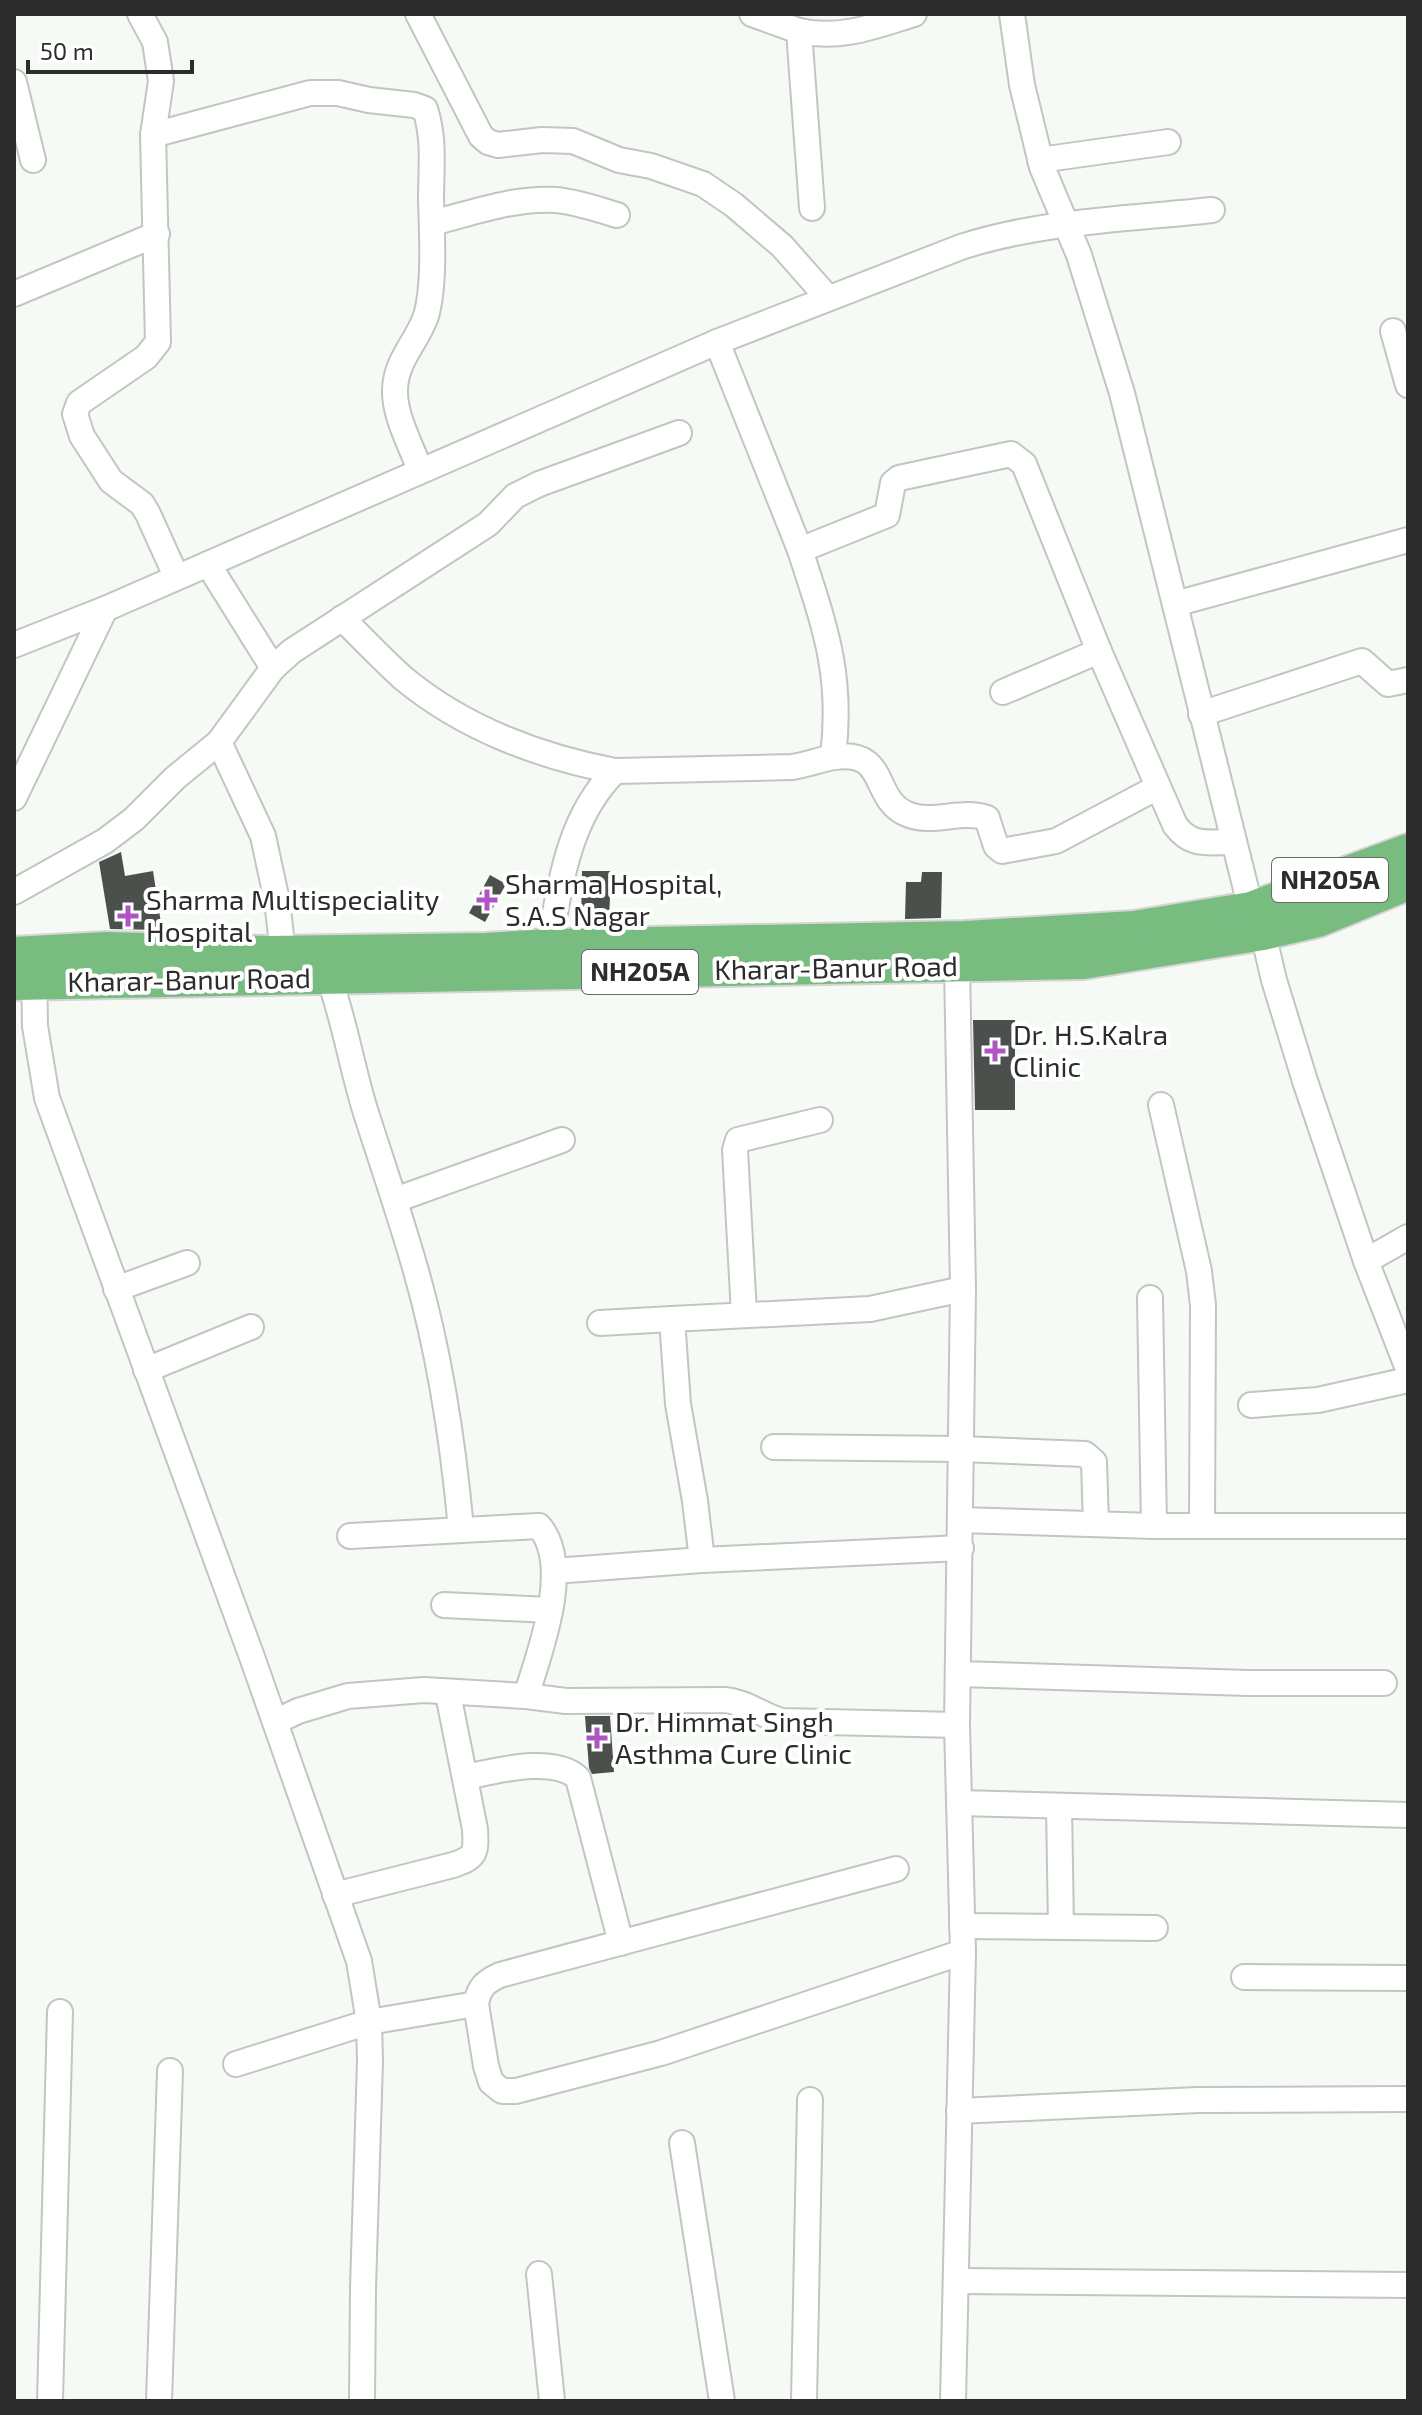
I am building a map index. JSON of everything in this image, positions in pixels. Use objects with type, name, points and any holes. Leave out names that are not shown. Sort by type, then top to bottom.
[{"type":"highway","name":"NH205A","points":[[24,968],[106,949],[283,953],[486,950],[1036,935],[1257,921],[1408,851]]},
{"type":"highway","name":"Kharar-Banur Road","points":[[24,968],[329,978],[1083,962],[1257,921],[1318,920],[1408,883]]},
{"type":"street","points":[[140,14],[155,42],[160,63],[159,102],[153,135],[158,342],[146,357],[79,403],[75,414],[82,436],[111,481],[142,504],[176,576]]},
{"type":"street","points":[[418,14],[481,136],[488,142],[498,145],[542,140],[573,141],[619,160],[651,166],[703,184],[734,205],[782,246],[828,298]]},
{"type":"street","points":[[752,14],[799,31],[828,36],[843,35],[914,14]]},
{"type":"street","points":[[1012,14],[1022,85],[1040,160],[1068,225],[1122,393],[1233,842],[1305,1081],[1366,1261],[1408,1369]]},
{"type":"street","points":[[799,31],[812,208]]},
{"type":"street","points":[[14,82],[33,160]]},
{"type":"street","points":[[153,135],[310,93],[338,93],[425,109],[460,95]]},
{"type":"street","points":[[420,470],[397,406],[395,391],[397,373],[426,314],[432,223],[432,139],[425,109]]},
{"type":"street","points":[[1040,160],[1168,142]]},
{"type":"street","points":[[432,223],[527,200],[558,200],[617,215]]},
{"type":"street","points":[[14,645],[105,609],[717,342],[971,243],[1068,225],[1212,210]]},
{"type":"street","points":[[14,294],[157,234]]},
{"type":"street","points":[[1393,331],[1408,385]]},
{"type":"street","points":[[717,342],[800,550],[828,639],[836,680],[837,725],[833,757]]},
{"type":"street","points":[[14,892],[122,829],[175,778],[219,742],[273,668],[292,651],[488,524],[515,496],[539,484],[679,433]]},
{"type":"street","points":[[800,550],[887,515],[893,483],[899,478],[1011,454],[1024,464],[1099,651],[1175,825],[1184,837],[1193,841],[1233,842]]},
{"type":"street","points":[[1175,604],[1408,540]]},
{"type":"street","points":[[208,564],[273,668]]},
{"type":"street","points":[[14,798],[105,609]]},
{"type":"street","points":[[342,618],[403,678],[443,707],[518,744],[580,764],[615,771],[792,767],[820,763],[833,757],[868,762],[890,802],[907,814],[920,817],[977,815],[987,818],[996,846],[1002,851],[1056,841],[1158,787]]},
{"type":"street","points":[[1003,692],[1099,651]]},
{"type":"street","points":[[1201,714],[1362,661],[1388,684],[1408,680]]},
{"type":"street","points":[[219,742],[263,836],[277,901],[283,953]]},
{"type":"street","points":[[549,946],[575,829],[597,789],[615,771]]},
{"type":"street","points":[[953,2401],[963,1952],[957,1725],[963,1289],[957,966]]},
{"type":"street","points":[[24,968],[47,1098],[359,1961],[369,2022],[370,2061],[362,2401]]},
{"type":"street","points":[[329,978],[367,1115],[417,1272],[443,1385],[454,1450],[461,1529]]},
{"type":"street","points":[[1161,1105],[1199,1271],[1203,1305],[1202,1526]]},
{"type":"street","points":[[744,1314],[735,1150],[738,1140],[820,1120]]},
{"type":"street","points":[[395,1200],[562,1140]]},
{"type":"street","points":[[1366,1261],[1408,1237]]},
{"type":"street","points":[[116,1289],[187,1263]]},
{"type":"street","points":[[600,1323],[870,1309],[963,1289]]},
{"type":"street","points":[[1150,1298],[1154,1526]]},
{"type":"street","points":[[672,1319],[678,1404],[702,1560]]},
{"type":"street","points":[[146,1370],[251,1327]]},
{"type":"street","points":[[1251,1405],[1348,1395],[1408,1380]]},
{"type":"street","points":[[774,1447],[1085,1454],[1094,1462],[1096,1524]]},
{"type":"street","points":[[960,1520],[1154,1526],[1408,1526]]},
{"type":"street","points":[[350,1536],[539,1526],[546,1534],[554,1571],[550,1610],[526,1696]]},
{"type":"street","points":[[554,1571],[702,1560],[961,1548]]},
{"type":"street","points":[[444,1605],[550,1610]]},
{"type":"street","points":[[958,1674],[1248,1683],[1384,1683]]},
{"type":"street","points":[[275,1722],[298,1711],[348,1696],[424,1690],[566,1701],[725,1700],[737,1701],[782,1721],[957,1725]]},
{"type":"street","points":[[335,1895],[468,1860],[476,1850],[475,1829],[448,1694]]},
{"type":"street","points":[[465,1777],[531,1766],[569,1770],[578,1778],[621,1943]]},
{"type":"street","points":[[959,1803],[1408,1815]]},
{"type":"street","points":[[1059,1806],[1061,1927]]},
{"type":"street","points":[[896,1869],[500,1975],[484,1983],[476,2004],[491,2082],[502,2091],[516,2091],[661,2053],[963,1952]]},
{"type":"street","points":[[962,1926],[1155,1928]]},
{"type":"street","points":[[1244,1977],[1408,1978]]},
{"type":"street","points":[[236,2064],[369,2022],[476,2004]]},
{"type":"street","points":[[50,2401],[60,2012]]},
{"type":"street","points":[[159,2401],[170,2071]]},
{"type":"street","points":[[959,2111],[1198,2100],[1408,2099]]},
{"type":"street","points":[[804,2401],[810,2100]]},
{"type":"street","points":[[682,2143],[722,2401]]},
{"type":"street","points":[[539,2274],[552,2401]]},
{"type":"street","points":[[957,2281],[1408,2285]]},
{"type":"building","points":[[121,852],[125,876],[153,871],[162,930],[110,929],[99,862]]},
{"type":"building","points":[[582,871],[611,871],[609,922],[581,922]]},
{"type":"building","points":[[922,872],[942,872],[941,918],[905,919],[906,882],[921,882]]},
{"type":"building","points":[[490,875],[506,884],[485,922],[469,913]]},
{"type":"building","points":[[973,1020],[1015,1020],[1015,1110],[975,1110]]},
{"type":"building","points":[[585,1716],[610,1716],[614,1772],[592,1774]]},
{"type":"place","name":"Sharma Hospital, S.A.S Nagar","points":[[487,900]]},
{"type":"place","name":"Sharma Multispeciality Hospital","points":[[128,916]]},
{"type":"place","name":"Dr. H.S.Kalra Clinic","points":[[995,1051]]},
{"type":"place","name":"Dr. Himmat Singh Asthma Cure Clinic","points":[[597,1738]]}]
